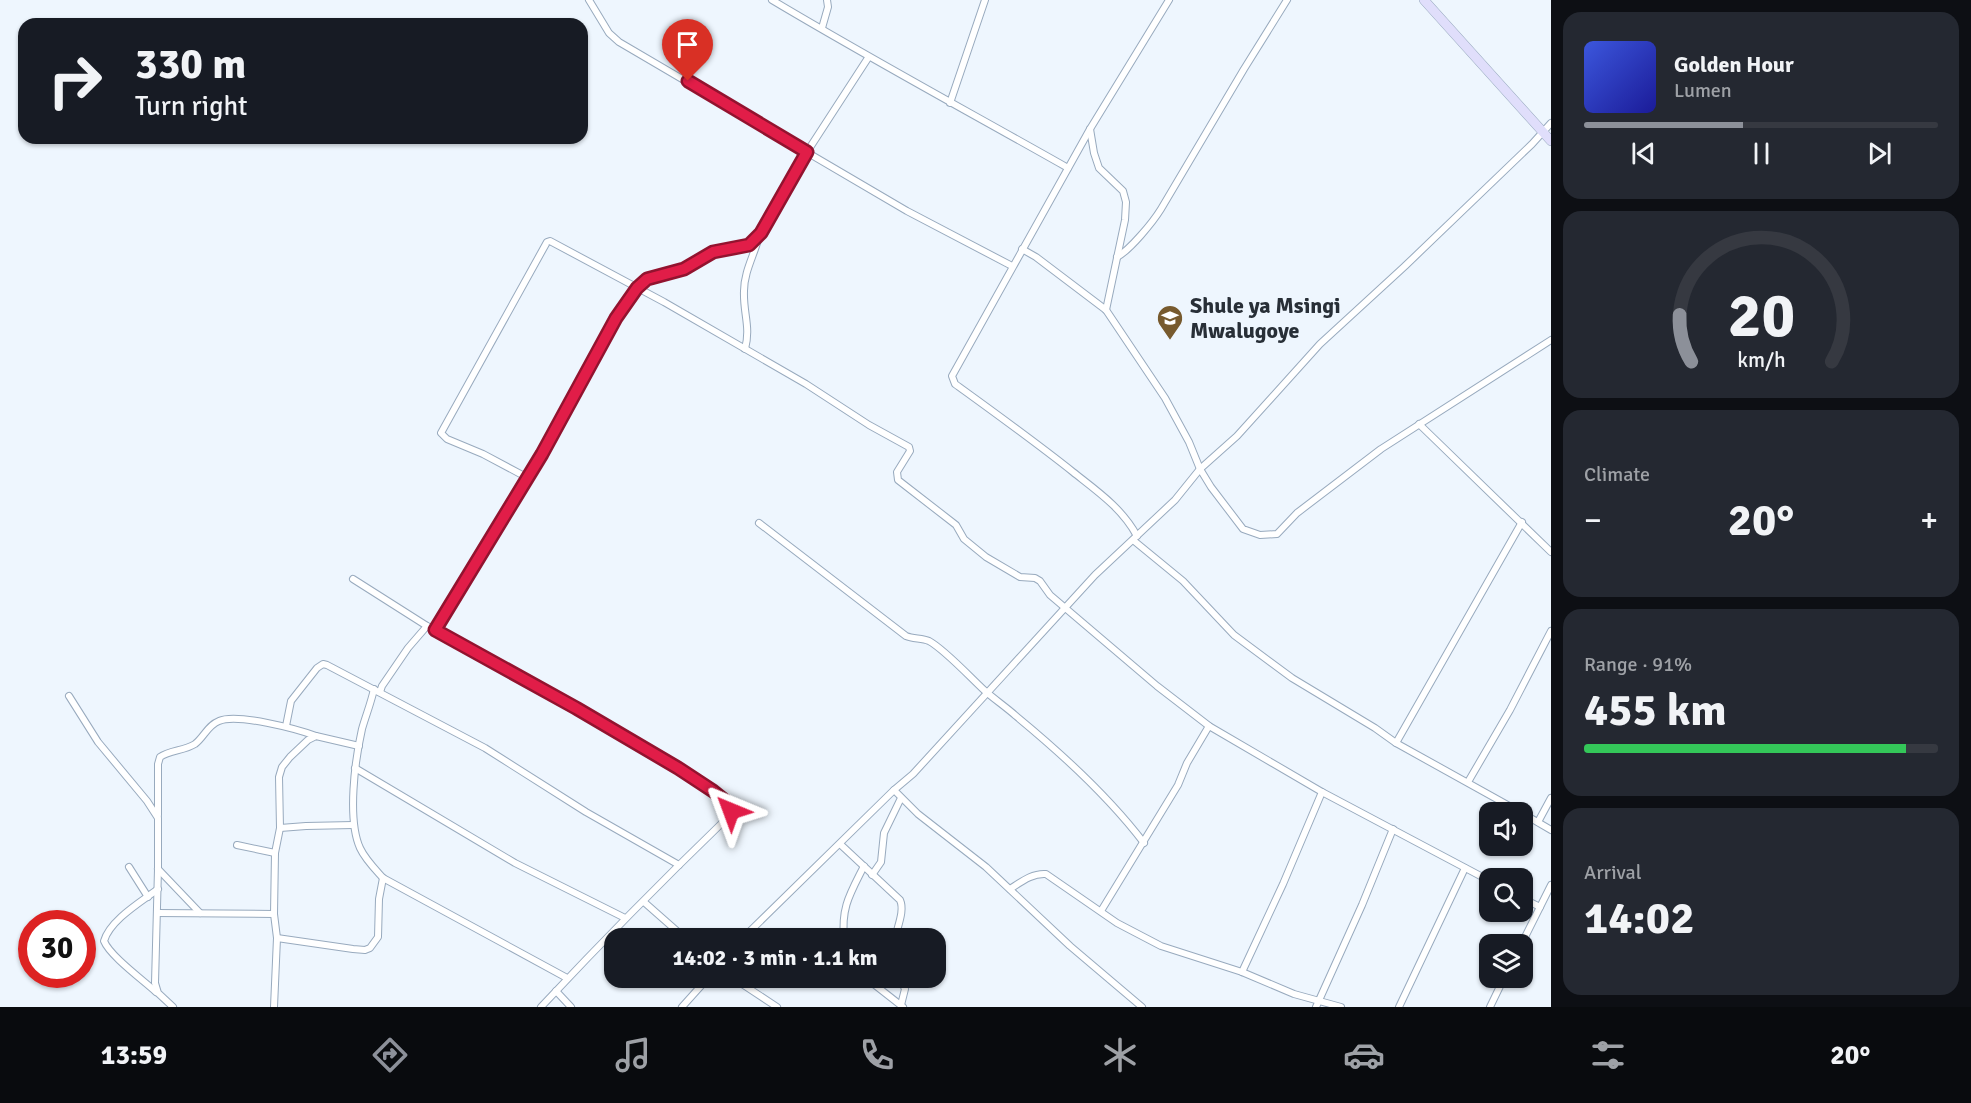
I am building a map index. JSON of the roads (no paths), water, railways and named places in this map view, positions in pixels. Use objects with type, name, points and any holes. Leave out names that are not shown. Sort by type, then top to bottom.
[{"type":"street","points":[[589,0],[609,33],[619,42],[908,211],[1012,266]]},
{"type":"street","points":[[771,0],[822,28],[868,58],[1068,168]]},
{"type":"street","points":[[822,28],[828,7],[826,0]]},
{"type":"street","points":[[950,103],[985,0]]},
{"type":"street","points":[[1169,0],[1089,129],[957,364],[952,380],[1035,441],[1112,503],[1124,515],[1135,538],[1183,582],[1234,635],[1256,653],[1396,743],[1503,802]]},
{"type":"street","points":[[1117,256],[1157,215],[1287,0]]},
{"type":"street","points":[[1424,0],[1551,141]]},
{"type":"street","points":[[745,349],[749,333],[744,304],[745,278],[759,236],[807,152],[868,58]]},
{"type":"street","points":[[753,928],[913,774],[1095,575],[1175,500],[1200,469],[1237,436],[1320,344],[1405,266],[1551,123]]},
{"type":"street","points":[[1089,129],[1100,168],[1123,191],[1126,202],[1125,220],[1106,310]]},
{"type":"street","points":[[435,630],[528,478],[616,318],[637,288],[647,279],[684,269],[713,252],[749,245],[759,236]]},
{"type":"street","points":[[528,478],[483,454],[447,439],[441,433],[547,243],[553,242],[806,384],[869,425],[909,447],[910,450],[897,472],[898,480],[956,525],[964,539],[986,557],[1020,577],[1035,578],[1040,581],[1050,595],[1065,608],[1157,686],[1209,726],[1322,792],[1479,875]]},
{"type":"street","points":[[1022,249],[1106,310],[1165,398],[1189,442],[1200,469],[1234,519],[1243,529],[1251,533],[1270,536],[1276,534],[1311,503],[1381,449],[1551,340]]},
{"type":"street","points":[[1419,424],[1551,552]]},
{"type":"street","points":[[1396,743],[1522,522]]},
{"type":"street","points":[[759,523],[906,636],[928,640],[986,692],[1017,716],[1105,797],[1144,843]]},
{"type":"street","points":[[353,579],[428,626],[678,768],[713,791],[731,808],[728,816],[644,902],[625,918],[541,1007]]},
{"type":"street","points":[[428,626],[377,690],[358,746],[353,825],[361,851],[383,878],[567,978]]},
{"type":"street","points":[[1468,782],[1510,710],[1551,631]]},
{"type":"street","points":[[286,726],[291,701],[320,665],[327,665],[493,753],[586,812],[679,866]]},
{"type":"street","points":[[69,696],[98,742],[147,801],[158,818]]},
{"type":"street","points":[[158,993],[154,983],[158,890],[158,764],[163,755],[195,743],[220,720],[234,719],[286,726],[358,746]]},
{"type":"street","points":[[1101,911],[1144,843],[1209,726]]},
{"type":"street","points":[[274,1007],[277,938],[274,915],[275,853],[280,828],[279,777],[280,771],[290,757],[308,740],[316,736]]},
{"type":"street","points":[[355,768],[515,863],[625,918]]},
{"type":"street","points":[[894,790],[1010,889],[1070,946],[1142,1007]]},
{"type":"street","points":[[1242,972],[1322,792]]},
{"type":"street","points":[[872,874],[881,862],[884,833],[901,798]]},
{"type":"street","points":[[1538,822],[1551,798]]},
{"type":"street","points":[[1533,819],[1551,830]]},
{"type":"street","points":[[280,828],[353,825]]},
{"type":"street","points":[[1317,1004],[1362,905],[1393,829]]},
{"type":"street","points":[[840,844],[902,904],[897,928]]},
{"type":"street","points":[[237,845],[275,853]]},
{"type":"street","points":[[843,928],[845,905],[864,866]]},
{"type":"street","points":[[129,867],[148,897]]},
{"type":"street","points":[[1399,1007],[1465,868]]},
{"type":"street","points":[[158,869],[201,914]]},
{"type":"street","points":[[1010,889],[1030,877],[1041,873],[1046,874],[1136,934],[1161,946],[1242,972],[1317,1004],[1341,1007]]},
{"type":"street","points":[[277,938],[365,950],[370,948],[379,934],[379,899],[383,878]]},
{"type":"street","points":[[1526,934],[1551,885]]},
{"type":"street","points":[[158,890],[116,922],[104,941],[106,946],[126,966],[173,1007]]},
{"type":"street","points":[[644,902],[674,928]]},
{"type":"street","points":[[1533,904],[1540,907]]},
{"type":"street","points":[[157,913],[274,915]]},
{"type":"street","points":[[681,1007],[699,988]]},
{"type":"street","points":[[748,988],[777,1007]]},
{"type":"street","points":[[879,988],[902,1006],[905,988]]},
{"type":"street","points":[[1490,1007],[1499,988]]},
{"type":"street","points":[[556,991],[572,1007]]},
{"type":"place","name":"Shule ya Msingi Mwalugoye","points":[[1170,341]]}]
